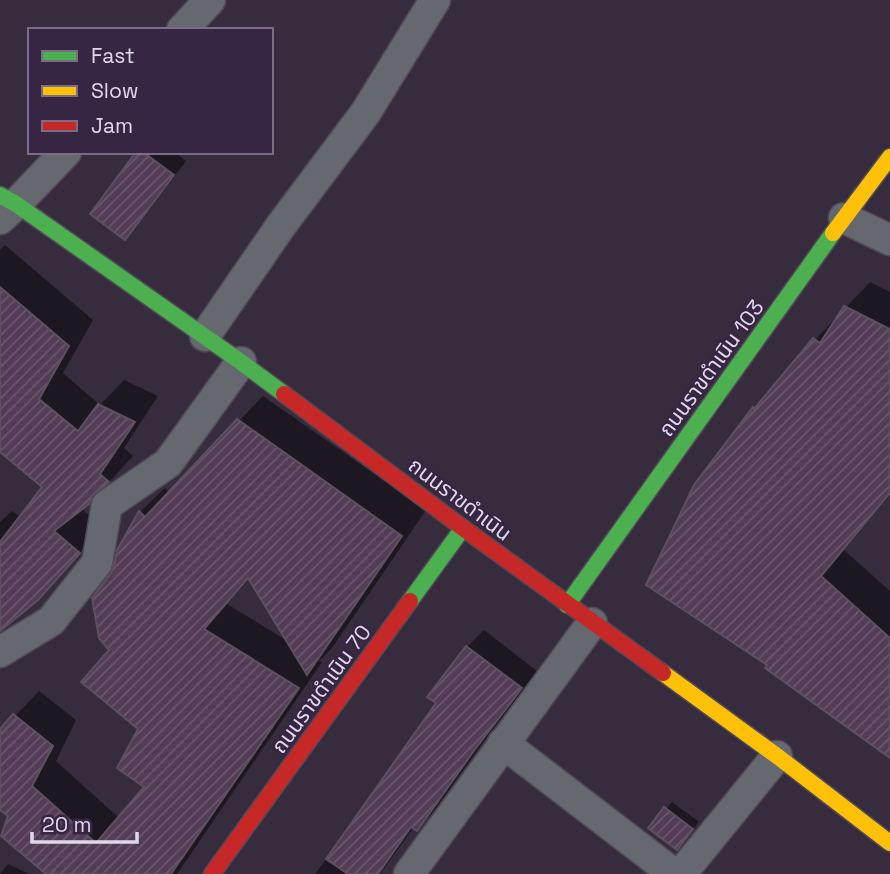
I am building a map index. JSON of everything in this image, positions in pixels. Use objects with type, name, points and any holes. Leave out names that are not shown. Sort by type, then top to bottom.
[{"type":"main road","name":"ถนนราขดำเนิน 103","points":[[567,605],[844,218],[890,158]]},
{"type":"main road","name":"ถนนราขดำเนิน","points":[[5,206],[242,362],[890,843]]},
{"type":"main road","name":"ถนนราขดำเนิน 70","points":[[212,874],[463,528]]},
{"type":"street","points":[[184,28],[211,0]]},
{"type":"street","points":[[205,336],[280,227],[366,112],[435,0]]},
{"type":"street","points":[[5,206],[64,154]]},
{"type":"street","points":[[844,218],[890,240]]},
{"type":"street","points":[[0,652],[51,621],[97,564],[107,505],[168,463],[242,362]]},
{"type":"street","points":[[409,874],[592,623]]},
{"type":"street","points":[[503,743],[674,874]]},
{"type":"street","points":[[681,874],[776,756]]},
{"type":"building","points":[[135,154],[146,154],[174,175],[125,240],[90,214]]},
{"type":"building","points":[[0,287],[69,346],[39,399],[78,431],[98,404],[135,422],[100,474],[109,482],[93,495],[89,504],[54,531],[80,553],[38,600],[0,631],[0,542],[42,487],[0,452]]},
{"type":"building","points":[[844,306],[890,329],[890,493],[821,576],[890,638],[890,758],[765,668],[767,665],[646,585],[694,485],[753,407],[754,409],[813,338],[820,343]]},
{"type":"building","points":[[237,419],[402,536],[307,675],[248,578],[204,629],[299,688],[171,874],[46,874],[1,836],[8,816],[0,810],[0,729],[13,714],[53,746],[32,786],[96,843],[144,787],[117,768],[138,729],[81,682],[109,650],[99,638],[92,598],[111,573],[117,550],[139,511],[145,517]]},
{"type":"building","points":[[466,646],[522,688],[417,831],[411,827],[378,874],[348,874],[326,859],[436,703],[427,697]]},
{"type":"building","points":[[664,807],[693,829],[677,850],[648,828]]},
{"type":"traffic: fast","points":[[0,195],[284,394]]},
{"type":"traffic: fast","points":[[567,605],[833,233]]},
{"type":"traffic: fast","points":[[410,601],[463,528]]},
{"type":"traffic: slow","points":[[833,233],[890,157]]},
{"type":"traffic: slow","points":[[663,673],[890,843]]},
{"type":"traffic: jam","points":[[284,394],[663,673]]},
{"type":"traffic: jam","points":[[212,874],[410,601]]}]
